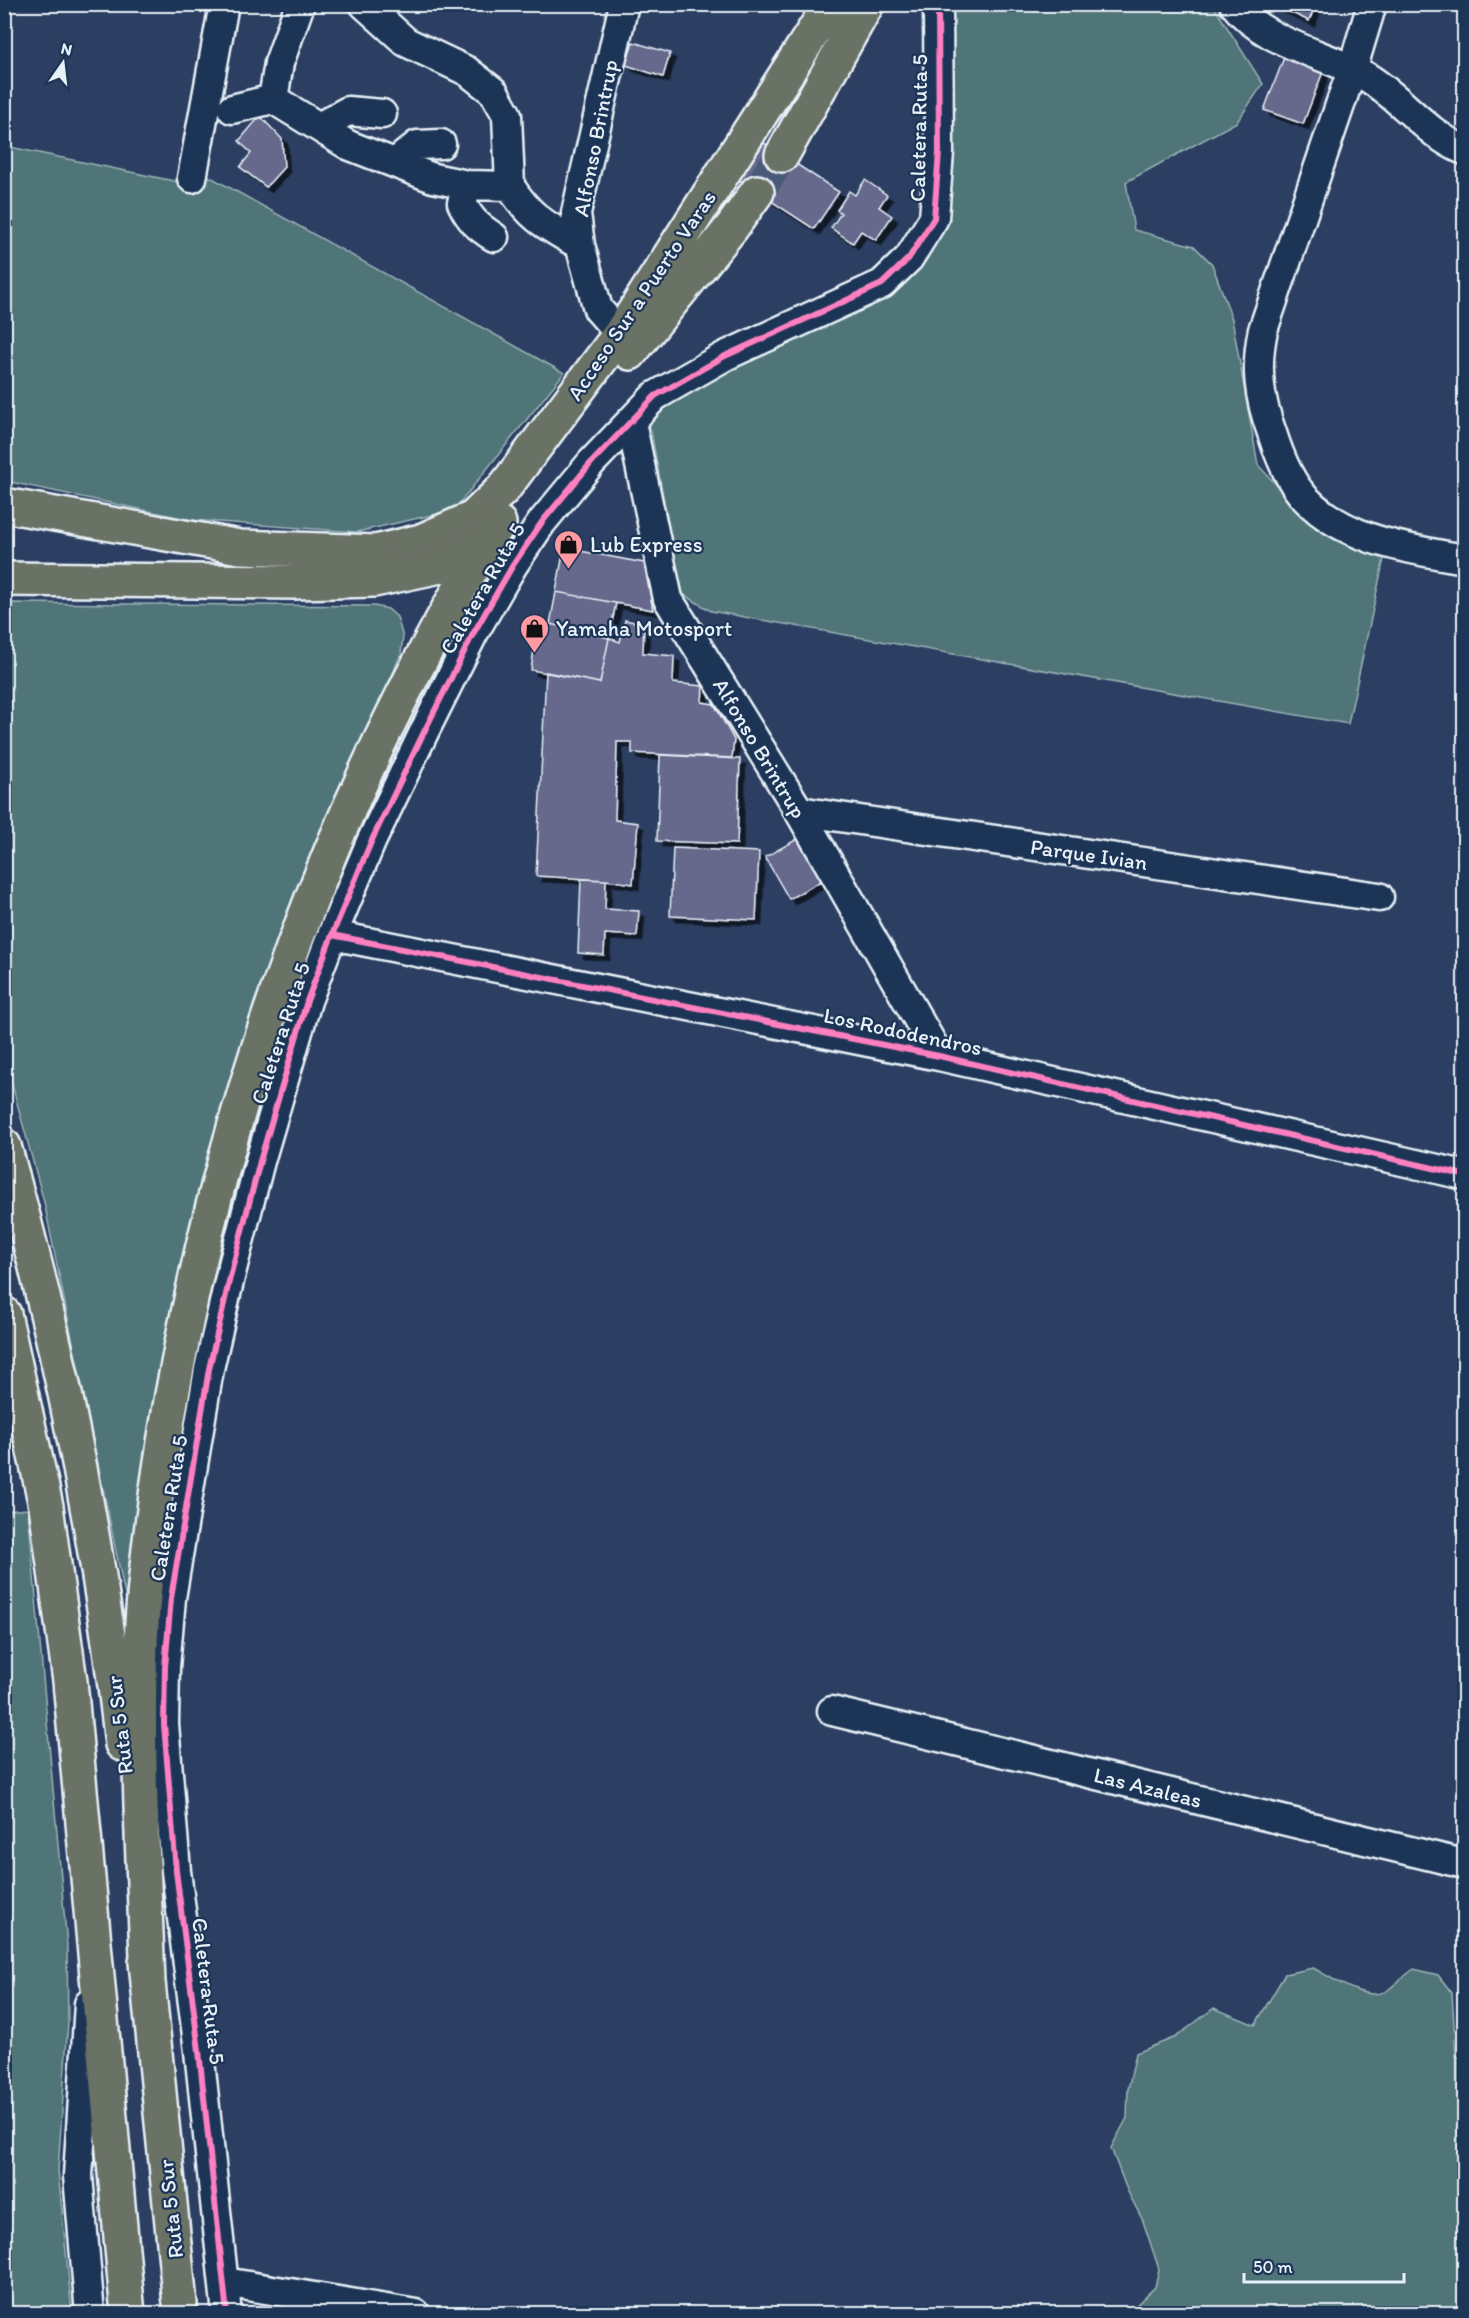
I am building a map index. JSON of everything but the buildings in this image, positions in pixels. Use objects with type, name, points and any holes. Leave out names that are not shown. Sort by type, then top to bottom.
[{"type":"main road","name":"Acceso Sur a Puerto Varas","points":[[376,552],[421,541],[473,518],[504,488],[620,334],[831,4]]},
{"type":"main road","points":[[782,155],[867,4]]},
{"type":"main road","name":"Acceso Sur a Puerto Varas","points":[[499,523],[619,366],[732,227],[757,192]]},
{"type":"main road","points":[[4,505],[240,547],[376,552]]},
{"type":"main road","points":[[4,579],[293,582],[374,580],[445,565],[499,523]]},
{"type":"main road","points":[[148,1984],[140,1754],[142,1623],[152,1524],[167,1425],[179,1356],[210,1214],[258,1051],[316,886],[388,724],[456,592],[499,523]]},
{"type":"main road","points":[[293,582],[376,552]]},
{"type":"main road","name":"Ruta 5 Sur","points":[[4,1146],[52,1336],[82,1472],[115,1685],[181,2313]]},
{"type":"main road","name":"Ruta 5 Sur","points":[[4,1314],[46,1506],[70,1681],[128,2313]]},
{"type":"street","points":[[192,178],[225,4]]},
{"type":"street","points":[[273,99],[279,63],[300,4]]},
{"type":"street","points":[[364,4],[374,16],[406,42],[467,71],[494,92],[507,115],[510,186],[524,207],[543,224],[580,245]]},
{"type":"street","name":"Alfonso Brintrup","points":[[620,334],[598,309],[580,245],[576,213],[624,4]]},
{"type":"street","name":"Caletera Ruta 5","points":[[227,2313],[199,2051],[176,1871],[164,1724],[165,1667],[171,1598],[209,1369],[230,1277],[307,1001],[370,842],[473,634],[513,565],[542,522],[591,463],[655,396],[734,352],[882,284],[909,258],[934,218],[939,152],[938,4]]},
{"type":"street","points":[[1234,4],[1246,19],[1266,32],[1352,70],[1384,89],[1440,136],[1464,150]]},
{"type":"street","points":[[1372,4],[1352,70],[1263,330],[1257,372],[1263,408],[1275,443],[1296,486],[1304,497],[1340,524],[1388,543],[1464,559]]},
{"type":"street","points":[[232,109],[273,99],[348,145],[433,178],[467,185],[510,186]]},
{"type":"street","points":[[319,127],[348,111],[382,114]]},
{"type":"street","points":[[394,163],[417,145],[441,144]]},
{"type":"street","points":[[467,185],[462,203],[469,218],[494,237]]},
{"type":"street","name":"Alfonso Brintrup","points":[[631,422],[668,599],[799,811],[939,1056]]},
{"type":"street","name":"Parque Ivian","points":[[799,811],[1379,897]]},
{"type":"street","name":"Los Rododendros","points":[[332,935],[939,1056],[1464,1175]]},
{"type":"street","name":"Las Azaleas","points":[[832,1711],[1464,1864]]},
{"type":"street","points":[[90,2313],[78,2176],[93,1939]]},
{"type":"street","points":[[224,2282],[416,2313]]},
{"type":"green space","points":[[952,5],[1213,5],[1263,84],[1237,122],[1126,182],[1134,230],[1194,246],[1212,264],[1232,319],[1258,465],[1318,530],[1385,554],[1348,724],[711,611],[681,593],[649,421],[701,380],[922,261]]},
{"type":"green space","points":[[5,146],[174,181],[197,188],[205,174],[564,373],[454,510],[357,532],[192,520],[5,481]]},
{"type":"green space","points":[[4,603],[374,606],[388,609],[397,617],[403,637],[401,653],[382,701],[322,827],[266,975],[133,1577],[126,1600],[44,1202],[5,1059]]},
{"type":"green space","points":[[28,1509],[67,1945],[68,2022],[58,2170],[72,2313],[5,2313],[4,1511]]},
{"type":"green space","points":[[1313,1968],[1349,1988],[1370,1994],[1388,1990],[1414,1969],[1438,1975],[1452,1993],[1456,2056],[1464,2059],[1464,2313],[1128,2313],[1155,2287],[1159,2269],[1143,2221],[1127,2190],[1111,2148],[1127,2118],[1128,2089],[1136,2053],[1176,2037],[1214,2008],[1255,2025],[1285,1974]]},
{"type":"tunnel","points":[[757,192],[782,155]]},
{"type":"cycle path","points":[[227,2314],[199,2051],[176,1871],[164,1724],[165,1667],[171,1598],[209,1369],[260,1161],[307,1001],[371,842],[424,732],[473,634],[513,565],[542,522],[591,463],[655,396],[725,356],[882,284],[909,258],[934,218],[939,152],[938,4]]},
{"type":"cycle path","points":[[332,935],[939,1056],[1464,1175]]},
{"type":"place","name":"Lub Express","points":[[569,570]]},
{"type":"place","name":"Yamaha Motosport","points":[[535,654]]}]
